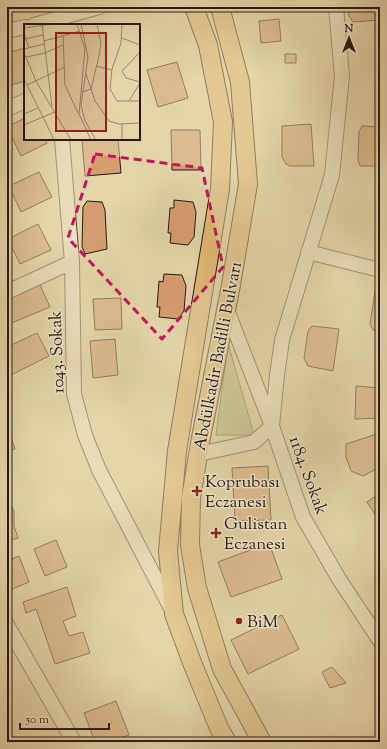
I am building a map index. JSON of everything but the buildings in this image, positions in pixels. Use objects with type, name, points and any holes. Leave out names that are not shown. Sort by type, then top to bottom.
[{"type":"main road","name":"Abdülkadir Badilli Bulvarı","points":[[194,7],[208,45],[223,122],[220,189],[192,352],[171,506],[168,551],[174,614],[219,728],[227,742]]},
{"type":"main road","name":"Abdülkadir Badilli Bulvarı","points":[[220,7],[240,82],[248,184],[227,310],[199,454],[192,498],[190,545],[197,588],[222,669],[262,742]]},
{"type":"street","points":[[44,24],[55,23],[99,7]]},
{"type":"street","points":[[199,454],[254,442],[272,426],[276,375],[282,340],[332,175],[342,76],[336,7]]},
{"type":"street","points":[[7,31],[24,27]]},
{"type":"street","points":[[7,109],[24,101]]},
{"type":"street","name":"1043. Sokak","points":[[62,140],[72,262],[74,394],[85,435],[99,470],[174,614]]},
{"type":"street","points":[[308,252],[380,270]]},
{"type":"street","points":[[7,292],[72,262]]},
{"type":"street","name":"1184. Sokak","points":[[227,310],[272,426],[303,517],[339,579],[380,641]]},
{"type":"street","points":[[7,625],[74,742]]},
{"type":"highlighted area","points":[[95,154],[202,168],[223,267],[162,339],[68,238]]},
{"type":"green space","points":[[228,343],[254,435],[216,435]]},
{"type":"place","name":"Koprubası Eczanesi","points":[[197,491]]},
{"type":"place","name":"Gulistan Eczanesi","points":[[216,533]]},
{"type":"place","name":"BiM","points":[[239,621]]}]
